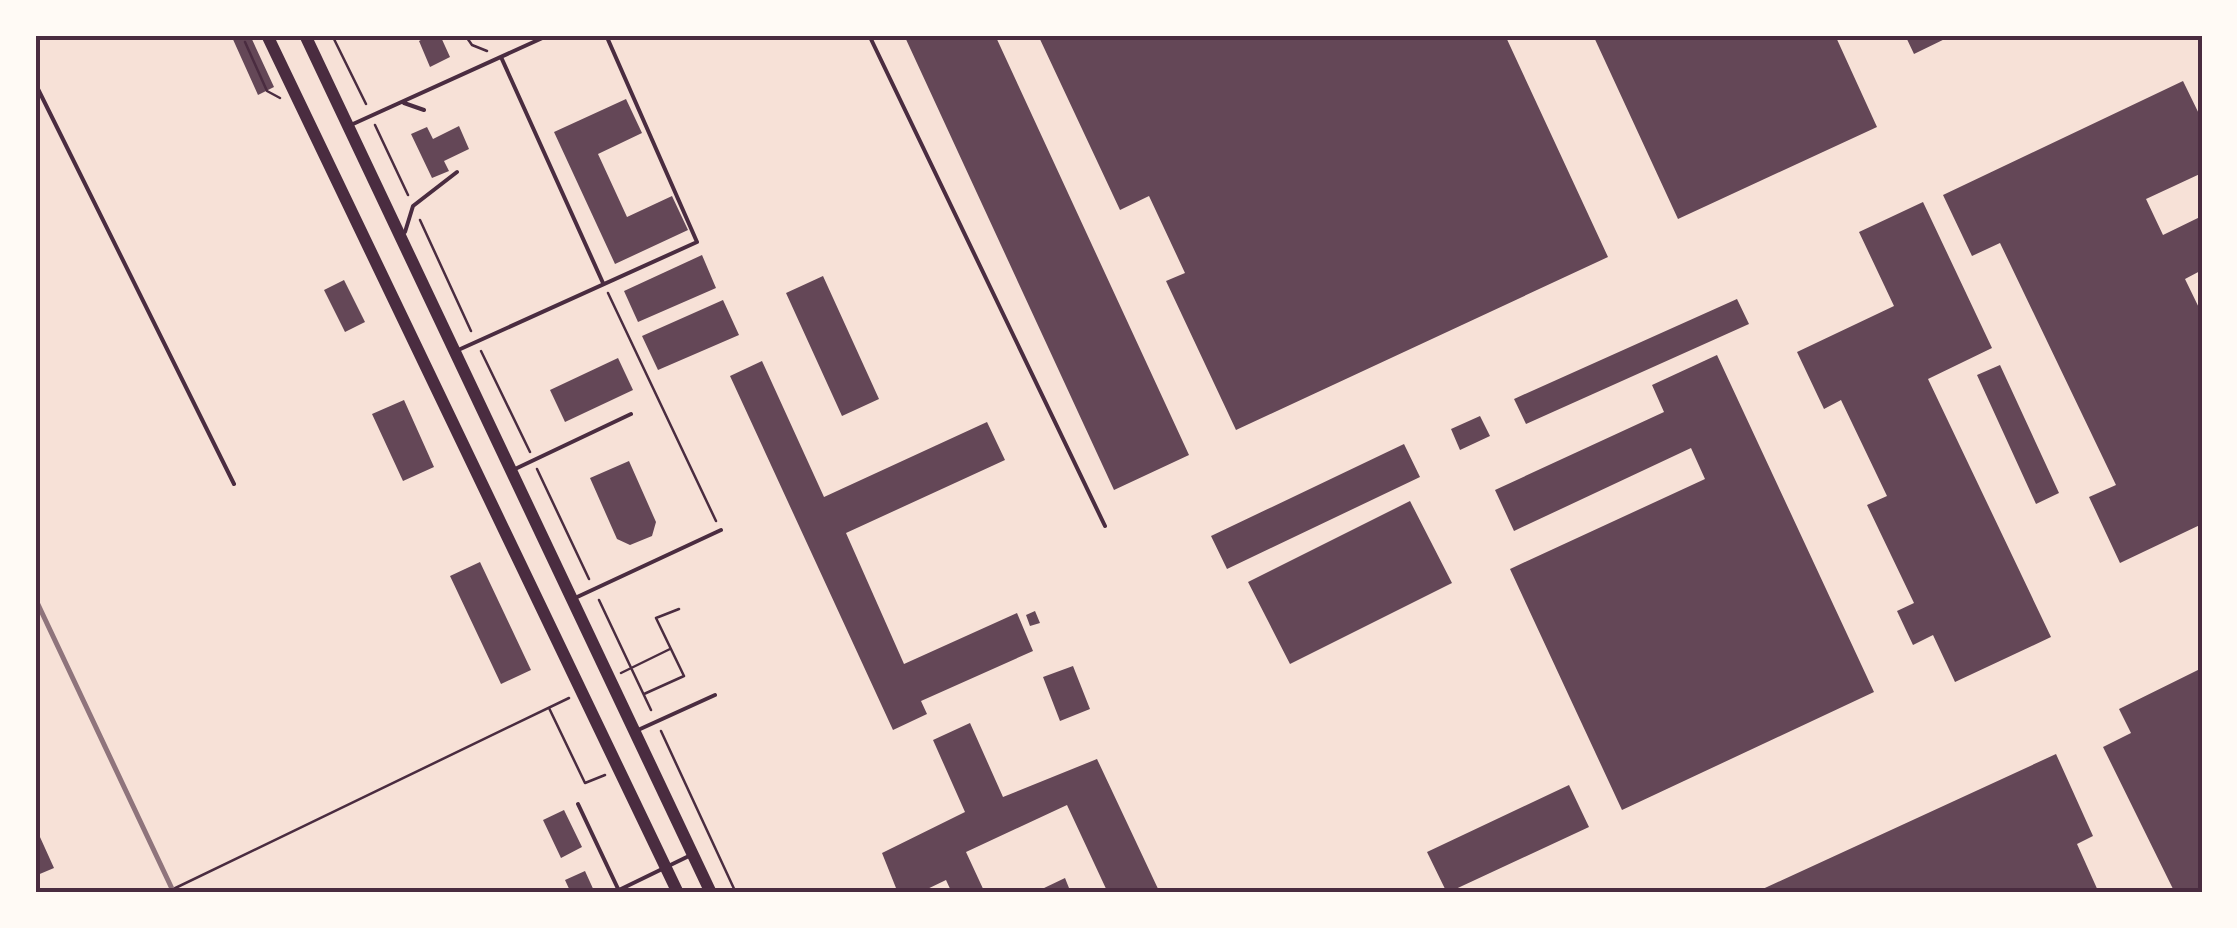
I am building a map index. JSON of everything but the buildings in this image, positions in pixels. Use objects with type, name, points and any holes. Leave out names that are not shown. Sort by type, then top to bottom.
[{"type":"main road","points":[[267,35],[678,893]]},
{"type":"main road","points":[[305,35],[710,893]]},
{"type":"lane","points":[[348,126],[548,35]]},
{"type":"lane","points":[[454,352],[697,242],[606,35]]},
{"type":"lane","points":[[869,35],[1105,526]]},
{"type":"lane","points":[[500,57],[603,283]]},
{"type":"lane","points":[[35,83],[234,484]]},
{"type":"lane","points":[[401,102],[424,110]]},
{"type":"lane","points":[[402,242],[414,206],[457,172]]},
{"type":"lane","points":[[511,471],[631,414]]},
{"type":"lane","points":[[570,600],[721,530]]},
{"type":"lane","points":[[634,732],[715,696]]},
{"type":"lane","points":[[578,804],[620,892],[692,855]]},
{"type":"path","points":[[332,35],[736,893]]},
{"type":"path","points":[[465,35],[472,45],[500,57]]},
{"type":"path","points":[[245,42],[268,91]]},
{"type":"path","points":[[603,283],[721,530]]},
{"type":"path","points":[[644,694],[684,676],[656,618],[678,609]]},
{"type":"path","points":[[618,674],[670,650]]},
{"type":"path","points":[[165,893],[584,691]]},
{"type":"path","points":[[549,708],[585,784]]},
{"type":"path","points":[[184,884],[188,893]]},
{"type":"railway","points":[[35,598],[174,893]]}]
